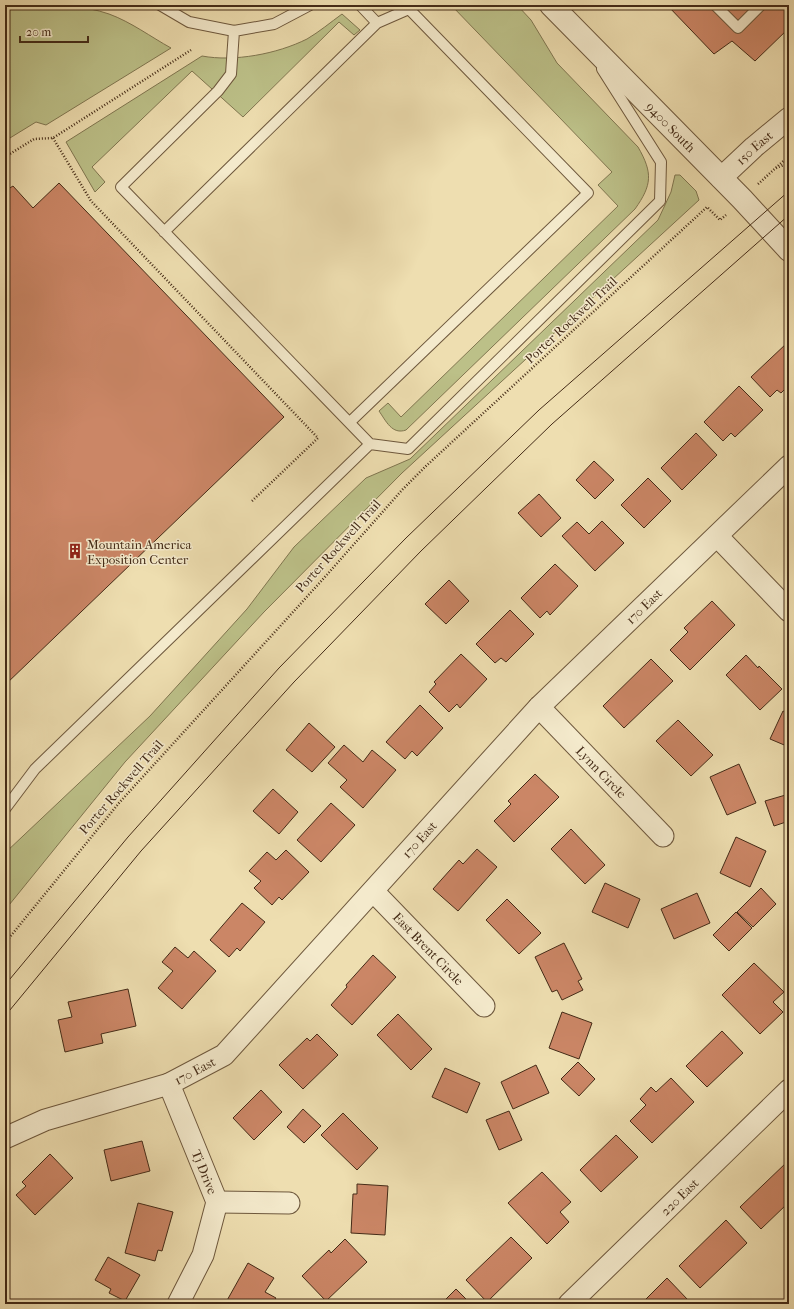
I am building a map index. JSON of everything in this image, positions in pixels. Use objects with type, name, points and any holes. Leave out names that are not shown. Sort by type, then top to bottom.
[{"type":"street","name":"9400 South","points":[[552,5],[789,250]]},
{"type":"street","name":"150 East","points":[[721,178],[754,146],[789,118]]},
{"type":"street","name":"170 East","points":[[5,1138],[45,1120],[170,1084],[224,1055],[539,707],[789,466]]},
{"type":"street","points":[[717,536],[789,611]]},
{"type":"street","name":"Lynn Circle","points":[[539,707],[663,836]]},
{"type":"street","name":"East Brent Circle","points":[[373,891],[484,1006]]},
{"type":"street","name":"Tj Drive","points":[[170,1084],[217,1202],[203,1255],[178,1304]]},
{"type":"street","name":"220 East","points":[[569,1304],[789,1090]]},
{"type":"street","points":[[217,1202],[290,1203]]},
{"type":"lane","points":[[160,5],[189,22],[234,31],[274,24],[310,5]]},
{"type":"lane","points":[[360,5],[377,23]]},
{"type":"lane","points":[[715,5],[738,28],[760,5]]},
{"type":"lane","points":[[164,232],[377,23],[409,9],[588,193],[350,422]]},
{"type":"lane","points":[[234,31],[231,74],[218,91],[121,187],[370,444],[408,449],[660,201],[661,162],[582,37]]},
{"type":"lane","points":[[5,809],[35,769],[370,444]]},
{"type":"path","points":[[5,157],[34,139],[53,138],[191,50]]},
{"type":"path","points":[[53,138],[91,201],[318,438],[252,501]]},
{"type":"path","points":[[789,156],[774,168],[789,164]]},
{"type":"path","name":"Porter Rockwell Trail","points":[[5,943],[118,804],[402,490],[426,466],[707,207],[720,220]]},
{"type":"green space","points":[[30,5],[80,7],[109,14],[133,25],[171,48],[46,125],[36,122],[5,141],[5,11]]},
{"type":"green space","points":[[451,5],[517,5],[531,20],[557,63],[638,147],[646,164],[648,179],[645,193],[635,209],[406,430],[397,431],[387,423],[379,411],[388,403],[401,417],[618,206],[598,185],[612,172]]},
{"type":"green space","points":[[342,14],[360,30],[354,35],[339,22],[243,117],[192,71],[92,167],[105,182],[95,192],[66,142],[202,56],[228,58],[269,53],[307,39]]},
{"type":"green space","points":[[675,175],[680,175],[696,191],[699,200],[402,473],[264,612],[125,762],[5,910],[5,853],[150,716],[247,609],[294,547],[366,478],[410,459],[658,220],[671,192]]},
{"type":"building","points":[[667,5],[789,5],[789,28],[755,61],[732,41],[714,54]]},
{"type":"building","name":"Mountain America Exposition Center","points":[[59,183],[284,417],[5,685],[5,191],[13,186],[33,208]]},
{"type":"building","points":[[787,343],[789,345],[789,385],[781,393],[777,390],[770,397],[751,377]]},
{"type":"building","points":[[739,386],[763,410],[735,437],[731,433],[723,441],[704,422]]},
{"type":"building","points":[[696,433],[717,455],[682,490],[661,468]]},
{"type":"building","points":[[594,461],[614,480],[595,499],[576,480]]},
{"type":"building","points":[[648,478],[671,501],[644,528],[621,505]]},
{"type":"building","points":[[539,494],[561,518],[541,537],[518,513]]},
{"type":"building","points":[[602,521],[624,543],[595,571],[562,536],[577,522],[589,534]]},
{"type":"building","points":[[555,564],[578,586],[550,615],[547,611],[540,618],[521,598]]},
{"type":"building","points":[[449,580],[469,601],[446,624],[425,604]]},
{"type":"building","points":[[712,601],[735,625],[690,670],[670,650],[688,632],[684,628]]},
{"type":"building","points":[[510,610],[534,634],[506,662],[501,658],[495,663],[476,644]]},
{"type":"building","points":[[461,654],[487,679],[460,708],[457,704],[449,712],[429,692],[436,684],[434,682]]},
{"type":"building","points":[[746,655],[758,668],[759,666],[782,689],[760,710],[726,675]]},
{"type":"building","points":[[651,659],[673,681],[624,728],[603,706]]},
{"type":"building","points":[[420,705],[443,728],[417,756],[412,751],[405,759],[386,742]]},
{"type":"building","points":[[783,711],[789,714],[789,747],[770,739]]},
{"type":"building","points":[[678,720],[713,755],[691,776],[656,741]]},
{"type":"building","points":[[309,723],[335,747],[312,772],[286,750]]},
{"type":"building","points":[[344,745],[363,762],[372,750],[396,770],[363,808],[340,787],[347,780],[328,763]]},
{"type":"building","points":[[739,764],[756,803],[727,815],[710,777]]},
{"type":"building","points":[[535,774],[559,797],[514,842],[494,821],[511,804],[508,801]]},
{"type":"building","points":[[273,789],[298,812],[279,834],[253,811]]},
{"type":"building","points":[[789,794],[789,821],[774,826],[765,801]]},
{"type":"building","points":[[331,803],[355,825],[321,862],[297,840]]},
{"type":"building","points":[[571,829],[605,865],[585,884],[551,849]]},
{"type":"building","points":[[736,837],[766,851],[750,887],[720,873]]},
{"type":"building","points":[[477,849],[497,867],[458,911],[433,889],[459,860],[463,864]]},
{"type":"building","points":[[286,850],[309,872],[282,900],[279,897],[272,905],[254,888],[261,881],[249,871],[267,852],[276,860]]},
{"type":"building","points":[[605,883],[640,899],[628,928],[592,912]]},
{"type":"building","points":[[761,888],[776,904],[753,927],[737,912]]},
{"type":"building","points":[[697,893],[710,923],[674,939],[661,909]]},
{"type":"building","points":[[507,899],[541,933],[519,954],[486,920]]},
{"type":"building","points":[[242,903],[265,922],[240,951],[237,948],[229,957],[210,940]]},
{"type":"building","points":[[736,912],[752,928],[729,951],[713,935]]},
{"type":"building","points":[[564,943],[582,979],[578,981],[583,990],[562,1000],[557,990],[552,992],[535,957]]},
{"type":"building","points":[[175,947],[188,958],[194,951],[216,971],[182,1009],[158,988],[173,971],[162,962]]},
{"type":"building","points":[[373,955],[396,977],[352,1025],[331,1005],[347,987],[346,985]]},
{"type":"building","points":[[754,963],[784,992],[773,1002],[783,1012],[760,1034],[722,995]]},
{"type":"building","points":[[128,989],[136,1026],[101,1034],[103,1043],[65,1052],[58,1020],[72,1017],[68,1002]]},
{"type":"building","points":[[562,1012],[592,1023],[579,1059],[549,1048]]},
{"type":"building","points":[[398,1014],[432,1049],[411,1070],[377,1035]]},
{"type":"building","points":[[722,1031],[743,1053],[707,1087],[686,1066]]},
{"type":"building","points":[[317,1034],[338,1055],[303,1089],[279,1065],[307,1038],[310,1041]]},
{"type":"building","points":[[578,1062],[595,1079],[579,1096],[561,1079]]},
{"type":"building","points":[[536,1065],[549,1093],[513,1109],[501,1082]]},
{"type":"building","points":[[445,1068],[480,1083],[467,1113],[432,1097]]},
{"type":"building","points":[[671,1078],[694,1102],[652,1143],[630,1121],[646,1105],[640,1099],[651,1087],[656,1092]]},
{"type":"building","points":[[261,1090],[282,1112],[254,1140],[233,1118]]},
{"type":"building","points":[[303,1109],[321,1126],[304,1143],[287,1127]]},
{"type":"building","points":[[509,1111],[522,1140],[499,1150],[486,1120]]},
{"type":"building","points":[[343,1113],[378,1148],[357,1170],[321,1135]]},
{"type":"building","points":[[616,1135],[638,1157],[601,1192],[580,1170]]},
{"type":"building","points":[[142,1141],[150,1171],[111,1181],[104,1150]]},
{"type":"building","points":[[50,1154],[73,1178],[35,1215],[16,1195],[26,1186],[22,1182]]},
{"type":"building","points":[[787,1162],[789,1164],[789,1206],[787,1204],[761,1229],[740,1207]]},
{"type":"building","points":[[542,1172],[571,1202],[560,1212],[569,1222],[547,1244],[508,1203]]},
{"type":"building","points":[[357,1184],[388,1186],[385,1235],[351,1233],[353,1194],[357,1194]]},
{"type":"building","points":[[138,1203],[173,1212],[162,1251],[158,1250],[155,1261],[125,1253]]},
{"type":"building","points":[[726,1220],[747,1243],[700,1288],[679,1266]]},
{"type":"building","points":[[511,1237],[532,1258],[487,1302],[466,1280]]},
{"type":"building","points":[[345,1239],[367,1262],[326,1301],[302,1276],[329,1250],[331,1253]]},
{"type":"building","points":[[108,1257],[140,1275],[125,1301],[109,1293],[111,1289],[95,1280]]},
{"type":"building","points":[[248,1263],[274,1278],[265,1292],[276,1298],[272,1304],[225,1304]]},
{"type":"building","points":[[667,1278],[688,1300],[684,1304],[641,1304]]},
{"type":"building","points":[[456,1289],[471,1304],[441,1304]]},
{"type":"tram line","points":[[5,985],[128,837],[279,668],[406,538],[539,410],[789,191]]},
{"type":"tram line","points":[[5,1016],[141,851],[294,682],[421,551],[552,424],[789,215]]},
{"type":"place","name":"Mountain America Exposition Center","points":[[75,551]]}]
